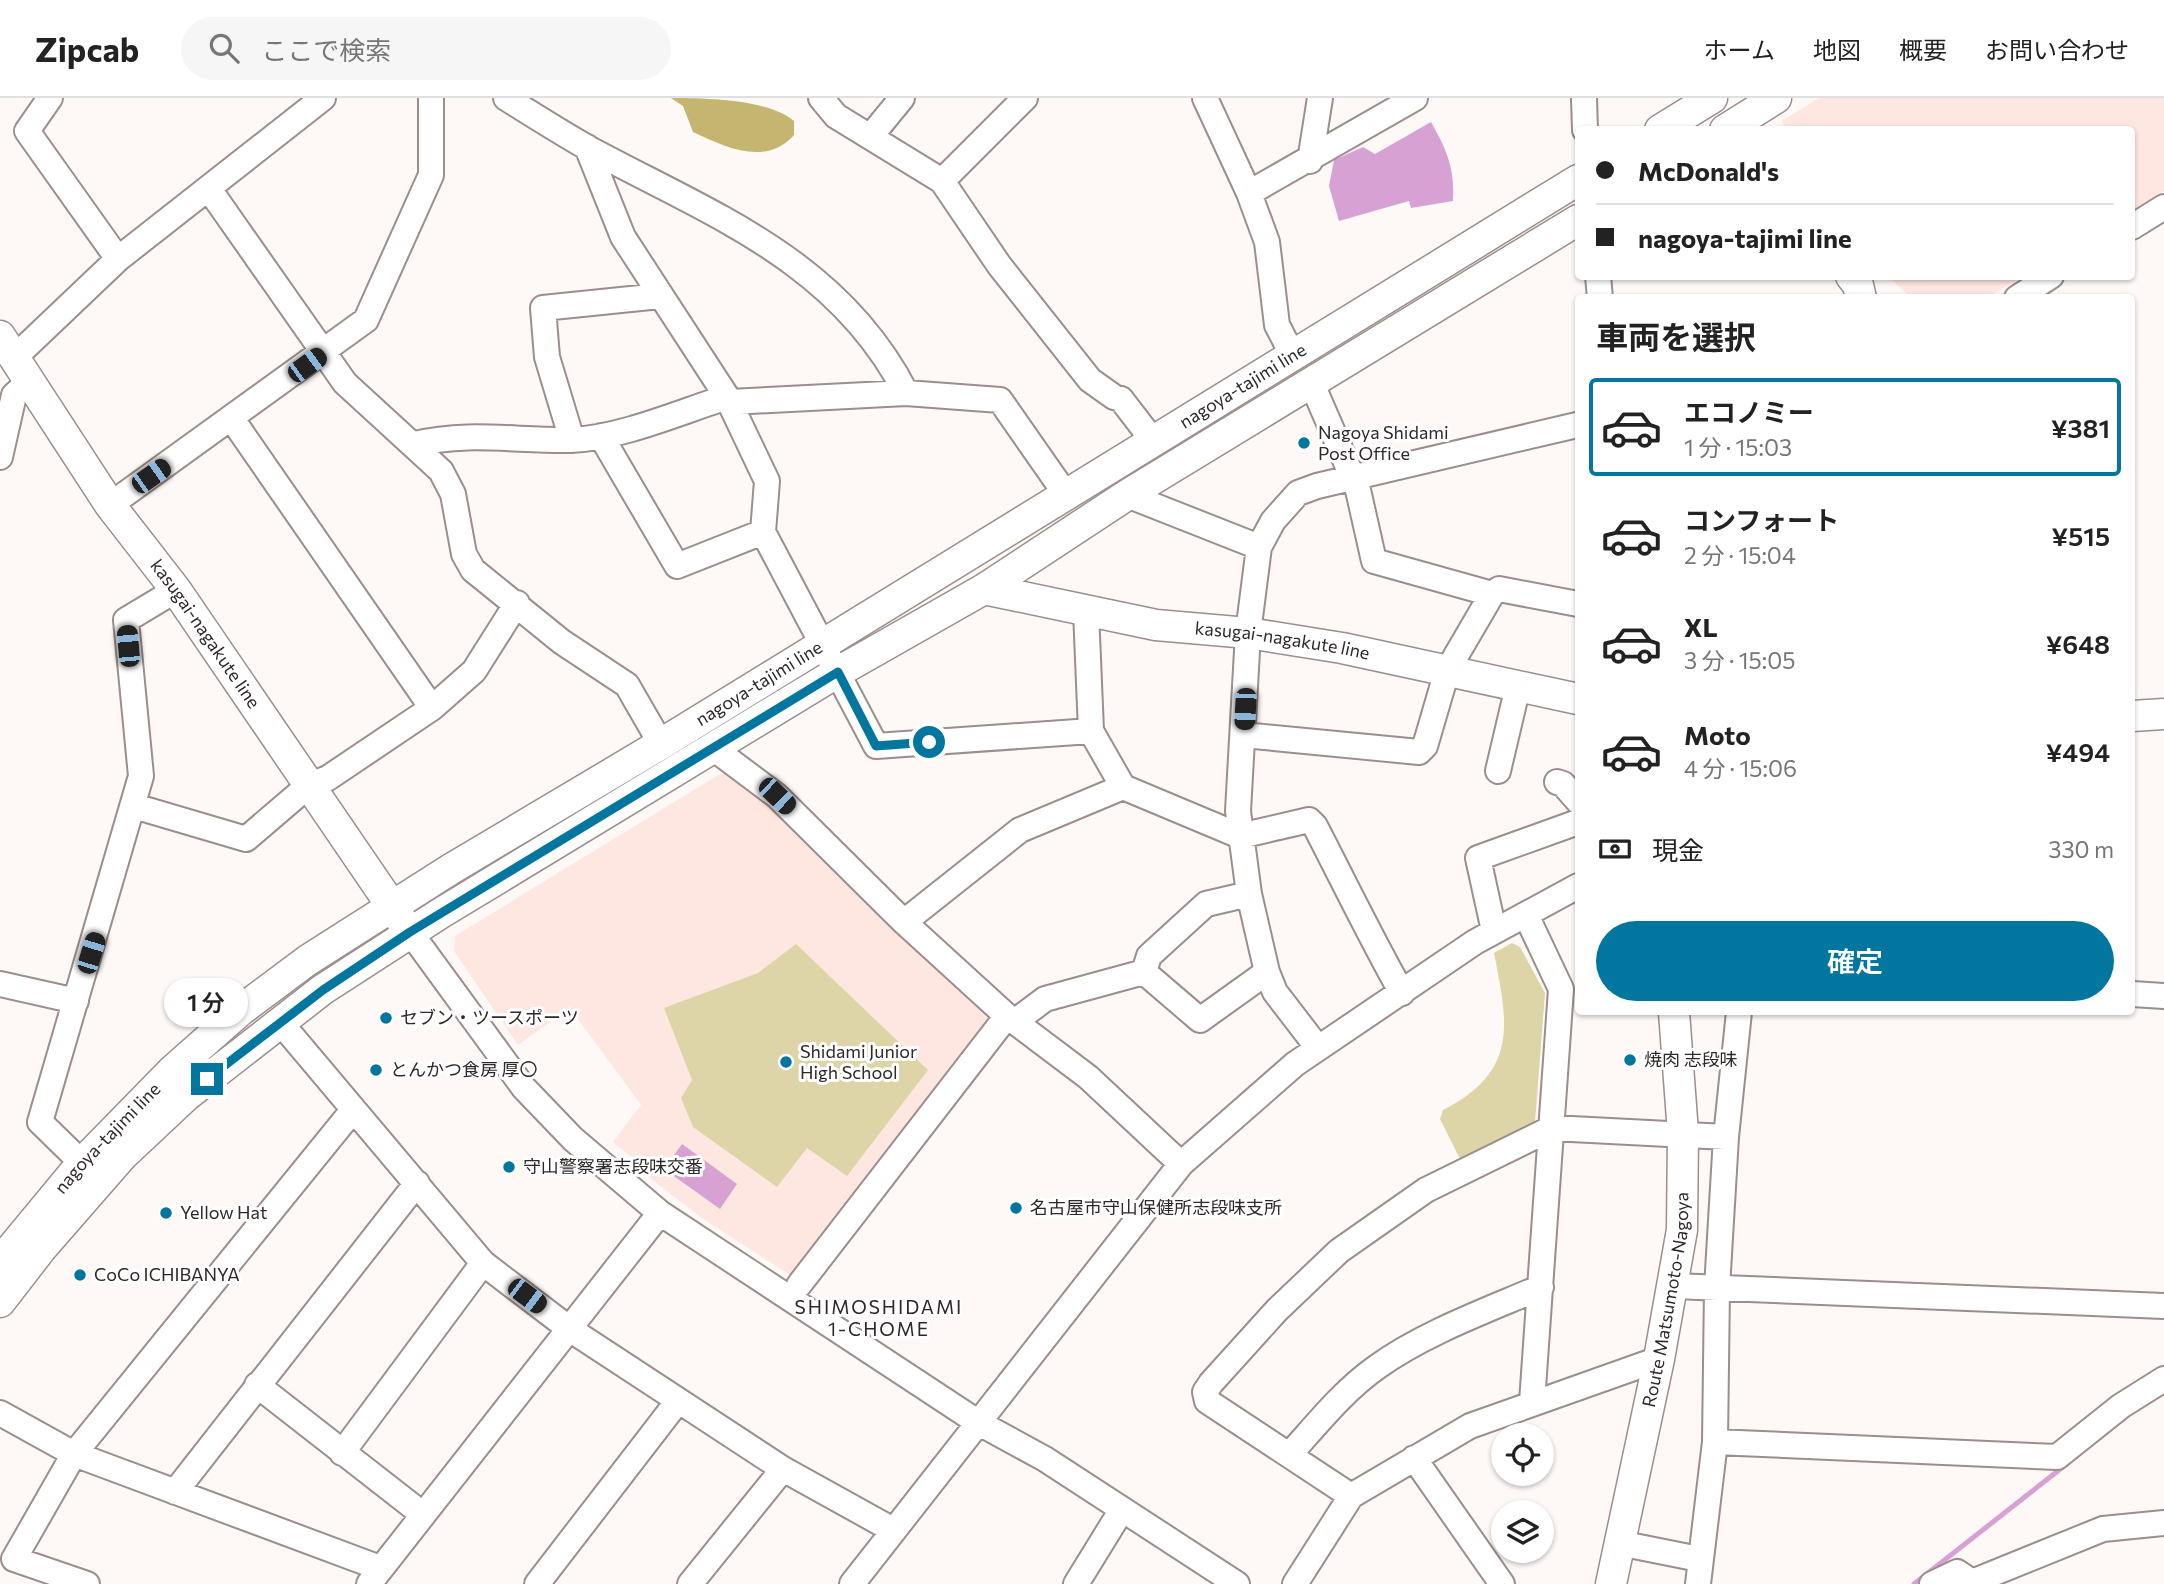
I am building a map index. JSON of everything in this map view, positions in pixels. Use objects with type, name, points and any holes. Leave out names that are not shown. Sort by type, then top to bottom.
[{"type":"main road","points":[[1732,126],[1776,98]]},
{"type":"main road","points":[[1666,126],[1706,99],[1725,126]]},
{"type":"main road","name":"nagoya-tajimi line","points":[[0,1262],[82,1163],[173,1070],[241,1010],[392,906],[1067,496],[1575,182]]},
{"type":"main road","name":"nagoya-tajimi line","points":[[0,1302],[41,1249],[123,1155],[186,1096],[323,990],[410,932],[838,672],[984,589],[1127,495],[1575,222]]},
{"type":"main road","name":"kasugai-nagakute line","points":[[15,358],[110,505],[176,590],[410,932]]},
{"type":"main road","name":"kasugai-nagakute line","points":[[984,589],[1156,625],[1248,633],[1342,648],[1575,698]]},
{"type":"main road","points":[[2135,716],[2164,714]]},
{"type":"main road","name":"Route Matsumoto-Nagoya","points":[[1611,1584],[1674,1286],[1682,1230],[1683,1133],[1674,1015]]},
{"type":"street","points":[[50,98],[27,131],[118,259]]},
{"type":"street","points":[[0,453],[14,395],[15,358],[118,259],[323,98]]},
{"type":"street","points":[[110,505],[326,352],[366,320],[431,175],[431,98]]},
{"type":"street","points":[[506,98],[587,148],[692,199],[759,237],[849,309],[892,366],[906,393]]},
{"type":"street","points":[[821,98],[836,116],[942,181],[1030,306],[1090,380],[1121,399],[1154,442]]},
{"type":"street","points":[[870,137],[902,98]]},
{"type":"street","points":[[942,181],[1025,98]]},
{"type":"street","points":[[1205,98],[1249,193],[1267,243],[1277,325],[1293,356]]},
{"type":"street","points":[[1310,161],[1320,98]]},
{"type":"street","points":[[1249,193],[1310,161],[1415,98]]},
{"type":"street","points":[[1584,98],[1585,126]]},
{"type":"street","points":[[587,148],[623,237],[729,399],[767,481],[763,532],[876,746],[1091,731]]},
{"type":"street","points":[[209,188],[326,352],[345,383],[442,471],[453,494],[464,554],[473,570],[562,642],[627,685],[661,744]]},
{"type":"street","points":[[2135,225],[2164,207]]},
{"type":"street","points":[[2023,294],[2045,280]]},
{"type":"street","points":[[572,440],[547,357],[543,308],[660,296]]},
{"type":"street","points":[[1312,384],[1353,476],[1374,561],[1492,594]]},
{"type":"street","points":[[415,444],[449,435],[572,440],[601,436],[729,399],[906,393],[1000,400],[1067,496]]},
{"type":"street","points":[[232,419],[432,708]]},
{"type":"street","points":[[1318,1048],[1275,992],[1267,972],[1249,894],[1240,836],[1248,633],[1259,547],[1273,521],[1298,493],[1353,476],[1575,425]]},
{"type":"street","points":[[601,436],[677,566],[763,532]]},
{"type":"street","points":[[1127,495],[1259,547]]},
{"type":"street","points":[[1243,735],[1419,752],[1425,746],[1447,671],[1492,594],[1499,589],[1575,603]]},
{"type":"street","points":[[82,1163],[40,1122],[141,776],[126,620],[176,590]]},
{"type":"street","points":[[134,806],[246,839],[308,786],[328,778],[432,708],[474,671],[517,603]]},
{"type":"street","points":[[1086,611],[1091,731],[1123,787],[1240,836],[1309,820],[1315,826],[1353,898],[1357,914],[1402,993]]},
{"type":"street","points":[[1498,771],[1518,686]]},
{"type":"street","points":[[713,748],[777,796],[904,922],[1012,1018],[1088,1077],[1181,1164]]},
{"type":"street","points":[[1557,782],[1563,784],[1575,798]]},
{"type":"street","points":[[904,922],[1020,830],[1123,787]]},
{"type":"street","points":[[1494,932],[1478,858],[1575,823]]},
{"type":"street","points":[[852,1584],[1181,1164],[1254,1097],[1318,1048],[1494,932],[1575,888]]},
{"type":"street","points":[[1144,972],[1149,956],[1206,904],[1249,894]]},
{"type":"street","points":[[1526,915],[1561,989],[1532,1402]]},
{"type":"street","points":[[410,932],[524,1088],[573,1139],[660,1213],[979,1423],[1045,1459],[1121,1511],[1237,1584]]},
{"type":"street","points":[[1144,972],[1200,1020],[1267,972]]},
{"type":"street","points":[[799,1285],[1012,1018],[1045,999],[1144,972]]},
{"type":"street","points":[[0,984],[76,1001]]},
{"type":"street","points":[[2135,995],[2164,996]]},
{"type":"street","points":[[1698,1584],[1715,1442],[1717,1288],[1726,1138],[1739,1015]]},
{"type":"street","points":[[280,1022],[483,1263],[571,1330],[678,1401],[783,1469],[893,1530]]},
{"type":"street","points":[[87,1584],[15,1559],[74,1454],[353,1110]]},
{"type":"street","points":[[1350,1496],[1207,1401],[1205,1392],[1210,1383],[1277,1310],[1339,1251],[1426,1191],[1552,1128],[1683,1133],[1726,1138]]},
{"type":"street","points":[[175,1492],[417,1183]]},
{"type":"street","points":[[0,1413],[74,1454],[175,1492],[374,1576],[421,1513],[571,1330],[660,1213]]},
{"type":"street","points":[[342,1453],[483,1263]]},
{"type":"street","points":[[1674,1286],[2164,1306]]},
{"type":"street","points":[[1290,1454],[1342,1395],[1379,1365],[1454,1325],[1541,1287]]},
{"type":"street","points":[[1295,1584],[1350,1496],[1470,1426],[1659,1359]]},
{"type":"street","points":[[1715,1442],[2057,1457],[2121,1406],[2164,1379]]},
{"type":"street","points":[[257,1385],[421,1513]]},
{"type":"street","points":[[537,1584],[678,1401]]},
{"type":"street","points":[[1414,1458],[1502,1584]]},
{"type":"street","points":[[690,1584],[783,1469]]},
{"type":"street","points":[[1076,1584],[1121,1511]]},
{"type":"street","points":[[1932,1584],[1957,1572],[1972,1583],[2102,1530],[2164,1523]]},
{"type":"street","points":[[1619,1543],[1699,1559]]},
{"type":"shaded area","points":[[671,98],[735,101],[769,108],[794,121],[794,135],[783,145],[771,150],[758,152],[732,148],[693,132],[683,106]]},
{"type":"shaded area","points":[[1819,98],[2164,98],[2164,191],[2135,209],[2135,126],[1785,126],[1782,121]]},
{"type":"shaded area","points":[[1431,122],[1449,160],[1453,179],[1453,201],[1411,208],[1409,201],[1339,221],[1329,186],[1334,160],[1363,147],[1375,154]]},
{"type":"shaded area","points":[[1892,280],[2017,280],[1994,294],[1907,294]]},
{"type":"shaded area","name":"Shidami Junior High School","points":[[720,774],[730,774],[782,819],[996,1020],[799,1273],[790,1275],[699,1216],[636,1167],[636,1161],[613,1142],[641,1105],[570,1008],[518,1045],[454,951],[455,936]]},
{"type":"shaded area","points":[[1512,943],[1520,947],[1545,993],[1535,1122],[1533,1127],[1468,1159],[1460,1159],[1440,1119],[1443,1110],[1468,1095],[1485,1079],[1496,1062],[1504,1024],[1494,953]]},
{"type":"shaded area","points":[[796,944],[928,1070],[847,1176],[807,1148],[777,1187],[693,1127],[681,1098],[692,1080],[664,1008],[758,973]]},
{"type":"shaded area","points":[[682,1144],[737,1184],[720,1209],[664,1169]]},
{"type":"waterway","points":[[1914,1584],[2068,1463]]},
{"type":"place","name":"Nagoya Shidami Post Office","points":[[1304,443]]},
{"type":"place","name":"セブン・ツースポーツ","points":[[386,1018]]},
{"type":"place","name":"焼肉 志段味","points":[[1630,1060]]},
{"type":"place","name":"Shidami Junior High School","points":[[786,1062]]},
{"type":"place","name":"とんかつ食房 厚〇","points":[[376,1070]]},
{"type":"place","name":"守山警察署志段味交番","points":[[509,1167]]},
{"type":"place","name":"名古屋市守山保健所志段味支所","points":[[1016,1208]]},
{"type":"place","name":"Yellow Hat","points":[[166,1213]]},
{"type":"place","name":"CoCo ICHIBANYA","points":[[80,1275]]},
{"type":"district","name":"SHIMOSHIDAMI 1-CHOME","points":[[879,1318]]},
{"type":"route","points":[[207,1079],[323,990],[410,932],[838,672],[876,746],[929,742]]}]
